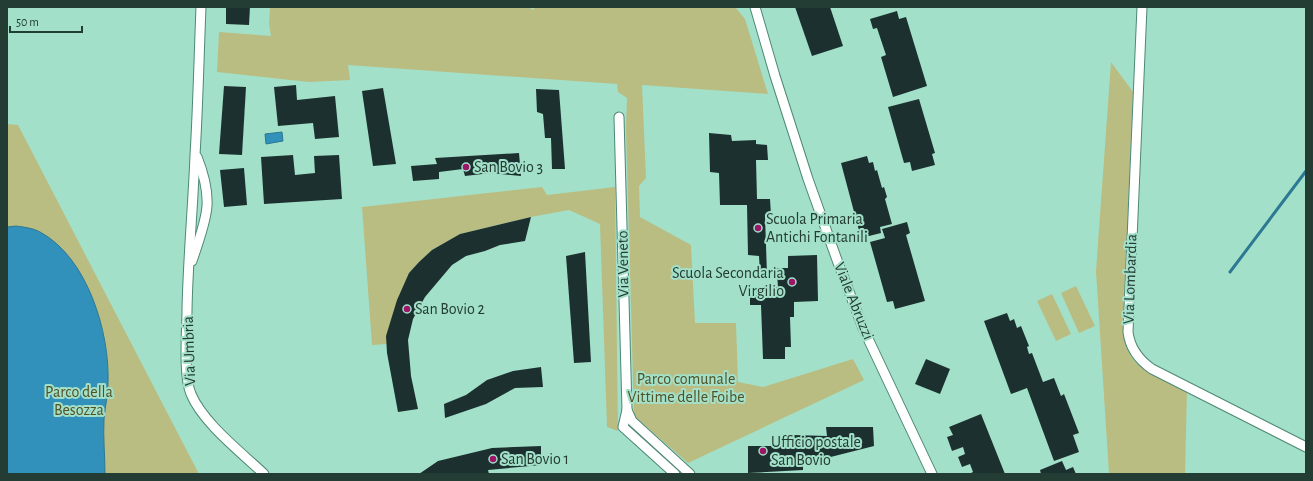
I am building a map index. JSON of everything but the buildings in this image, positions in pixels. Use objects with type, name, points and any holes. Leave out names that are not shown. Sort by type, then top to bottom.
[{"type":"street","name":"Via Umbria","points":[[201,7],[189,270],[187,359],[190,392],[207,419],[264,474]]},
{"type":"street","name":"Viale Abruzzi","points":[[755,7],[803,164],[837,260],[864,328],[932,474]]},
{"type":"street","name":"Via Lombardia","points":[[1142,7],[1128,332],[1130,344],[1139,359],[1152,369],[1306,447]]},
{"type":"street","name":"Via Veneto","points":[[619,117],[627,410],[623,427],[675,474]]},
{"type":"street","name":"Via Umbria","points":[[189,270],[207,206],[203,173],[195,154]]},
{"type":"street","points":[[627,410],[632,421],[690,474]]},
{"type":"green space","name":"Parco comunale Vittime delle Foibe","points":[[270,7],[529,7],[533,10],[535,7],[735,7],[745,19],[768,94],[642,85],[646,178],[639,186],[640,217],[691,245],[695,323],[736,323],[738,382],[763,387],[853,359],[864,380],[688,463],[634,416],[626,128],[627,98],[618,92],[617,84],[348,65],[350,80],[309,82],[217,72],[219,32],[271,36],[269,24]]},
{"type":"green space","points":[[1111,62],[1133,92],[1123,324],[1124,339],[1128,351],[1142,368],[1187,391],[1185,474],[1109,474],[1096,271]]},
{"type":"green space","name":"Parco della Besozza","points":[[7,124],[18,125],[199,474],[7,474]]},
{"type":"green space","points":[[542,187],[547,195],[615,187],[618,431],[607,427],[600,224],[569,210],[531,217],[460,234],[432,250],[409,273],[387,344],[372,345],[362,207]]},
{"type":"green space","points":[[1076,286],[1095,326],[1079,333],[1061,293]]},
{"type":"green space","points":[[1052,294],[1071,334],[1056,341],[1037,301]]},
{"type":"water","points":[[282,132],[283,141],[266,144],[265,134]]},
{"type":"water","name":"Parco della Besozza","points":[[16,226],[40,232],[56,244],[71,259],[83,277],[100,319],[108,363],[108,388],[104,414],[105,474],[7,474],[7,227]]},
{"type":"waterway","points":[[1230,272],[1306,171]]},
{"type":"place","name":"San Bovio 3","points":[[466,167]]},
{"type":"place","name":"Scuola Primaria Antichi Fontanili","points":[[758,228]]},
{"type":"place","name":"Scuola Secondaria Virgilio","points":[[792,282]]},
{"type":"place","name":"San Bovio 2","points":[[407,309]]},
{"type":"place","name":"Ufficio postale San Bovio","points":[[763,451]]},
{"type":"place","name":"San Bovio 1","points":[[493,459]]}]
